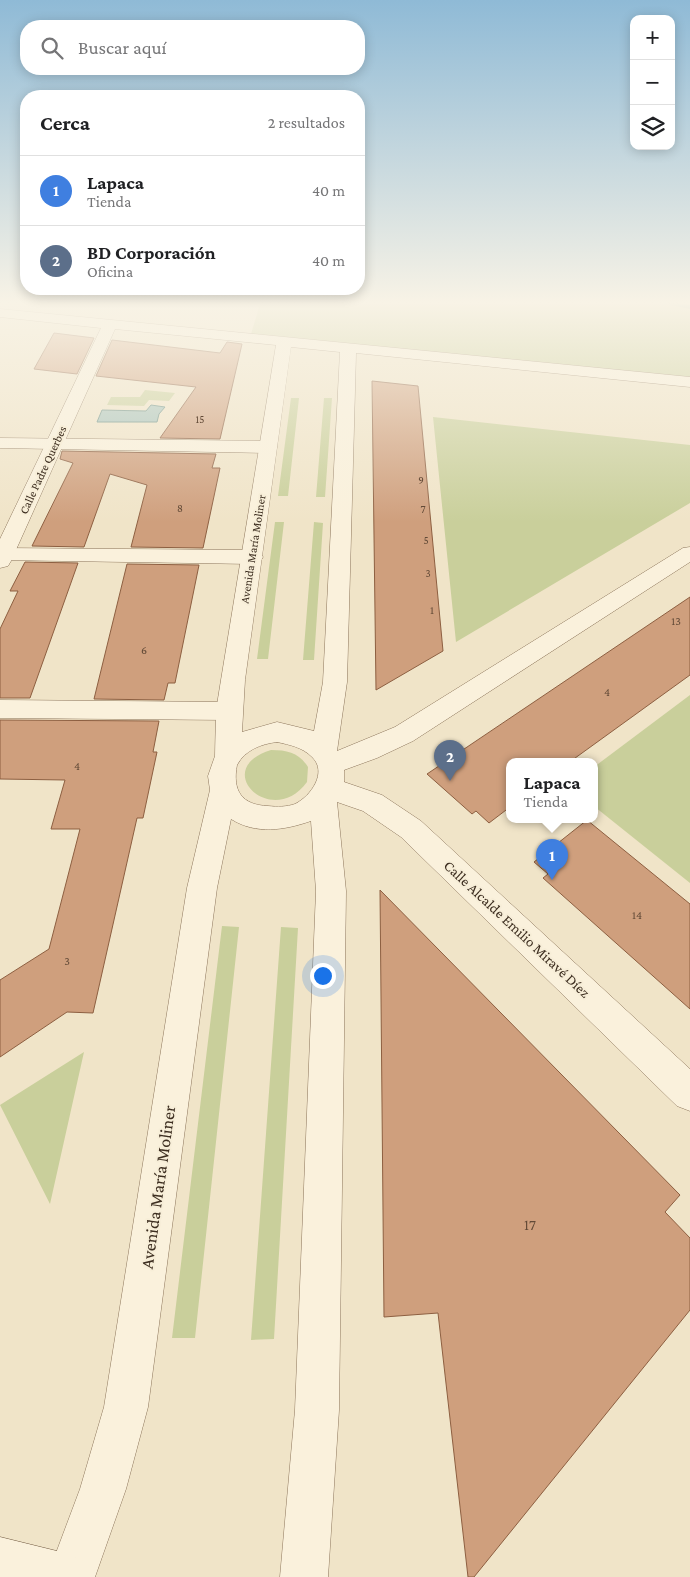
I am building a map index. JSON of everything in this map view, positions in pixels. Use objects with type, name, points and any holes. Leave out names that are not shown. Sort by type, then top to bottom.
[{"type":"street","name":"Calle Padre Querbes","points":[[1,557],[87,375]]},
{"type":"street","name":"Avenida María Moliner","points":[[71,1577],[103,1489],[126,1407],[202,888],[225,774],[229,711],[279,375]]},
{"type":"street","points":[[304,1577],[317,1410],[332,891],[327,776],[335,682],[347,375]]},
{"type":"street","points":[[613,375],[690,382]]},
{"type":"street","points":[[0,443],[268,447]]},
{"type":"street","points":[[1,557],[252,556]]},
{"type":"street","points":[[327,776],[305,738],[277,732],[249,739],[237,746],[225,774],[229,802],[240,811],[253,817],[269,820],[286,819],[300,814],[327,776],[368,751],[404,734],[689,556]]},
{"type":"street","points":[[0,709],[229,711]]},
{"type":"street","name":"Calle Alcalde Emilio Miravé Díez","points":[[327,776],[384,809],[411,829],[690,1093]]},
{"type":"street","points":[[0,1562],[65,1577]]},
{"type":"green space","points":[[656,375],[690,375],[690,378]]},
{"type":"green space","points":[[145,390],[175,393],[169,401],[149,400],[144,406],[107,405],[111,397],[140,397]]},
{"type":"green space","points":[[291,398],[299,398],[288,496],[278,496]]},
{"type":"green space","points":[[324,398],[332,398],[325,497],[316,497]]},
{"type":"green space","points":[[433,417],[690,445],[690,503],[456,642]]},
{"type":"green space","points":[[275,522],[284,522],[268,659],[257,659]]},
{"type":"green space","points":[[314,522],[323,523],[314,660],[303,660]]},
{"type":"green space","points":[[690,695],[690,883],[598,809],[598,764]]},
{"type":"green space","points":[[271,750],[297,755],[308,767],[307,782],[293,795],[278,800],[264,798],[253,791],[246,781],[246,770],[253,759]]},
{"type":"green space","points":[[222,926],[239,927],[195,1338],[172,1338]]},
{"type":"green space","points":[[281,927],[298,928],[274,1339],[251,1340]]},
{"type":"green space","points":[[84,1052],[50,1204],[0,1105]]},
{"type":"water","points":[[151,405],[165,407],[159,414],[157,422],[97,422],[102,410],[146,411]]},
{"type":"building","points":[[235,375],[220,439],[160,438],[196,387],[96,376]]},
{"type":"building","points":[[372,381],[418,386],[443,651],[376,690]]},
{"type":"building","points":[[62,451],[216,454],[212,468],[220,468],[203,548],[131,547],[147,485],[110,474],[84,547],[32,546],[73,463],[60,459]]},
{"type":"building","points":[[25,562],[78,563],[30,698],[0,698],[0,629],[18,591],[10,591]]},
{"type":"building","points":[[127,564],[199,565],[175,683],[168,683],[164,700],[94,699]]},
{"type":"building","points":[[690,597],[690,675],[575,758],[506,758],[506,810],[489,823],[476,811],[472,814],[427,774]]},
{"type":"building","points":[[0,720],[159,721],[153,752],[157,752],[143,818],[137,818],[93,1013],[67,1012],[0,1057],[0,980],[49,949],[80,829],[51,829],[65,780],[0,779]]},
{"type":"building","points":[[583,823],[591,823],[690,904],[690,1009],[543,878],[548,874],[534,862]]},
{"type":"building","points":[[380,890],[680,1195],[665,1212],[690,1238],[690,1310],[474,1577],[468,1577],[438,1313],[384,1317]]},
{"type":"place","name":"BD Corporación","points":[[450,781]]},
{"type":"place","name":"Lapaca","points":[[552,880]]}]
